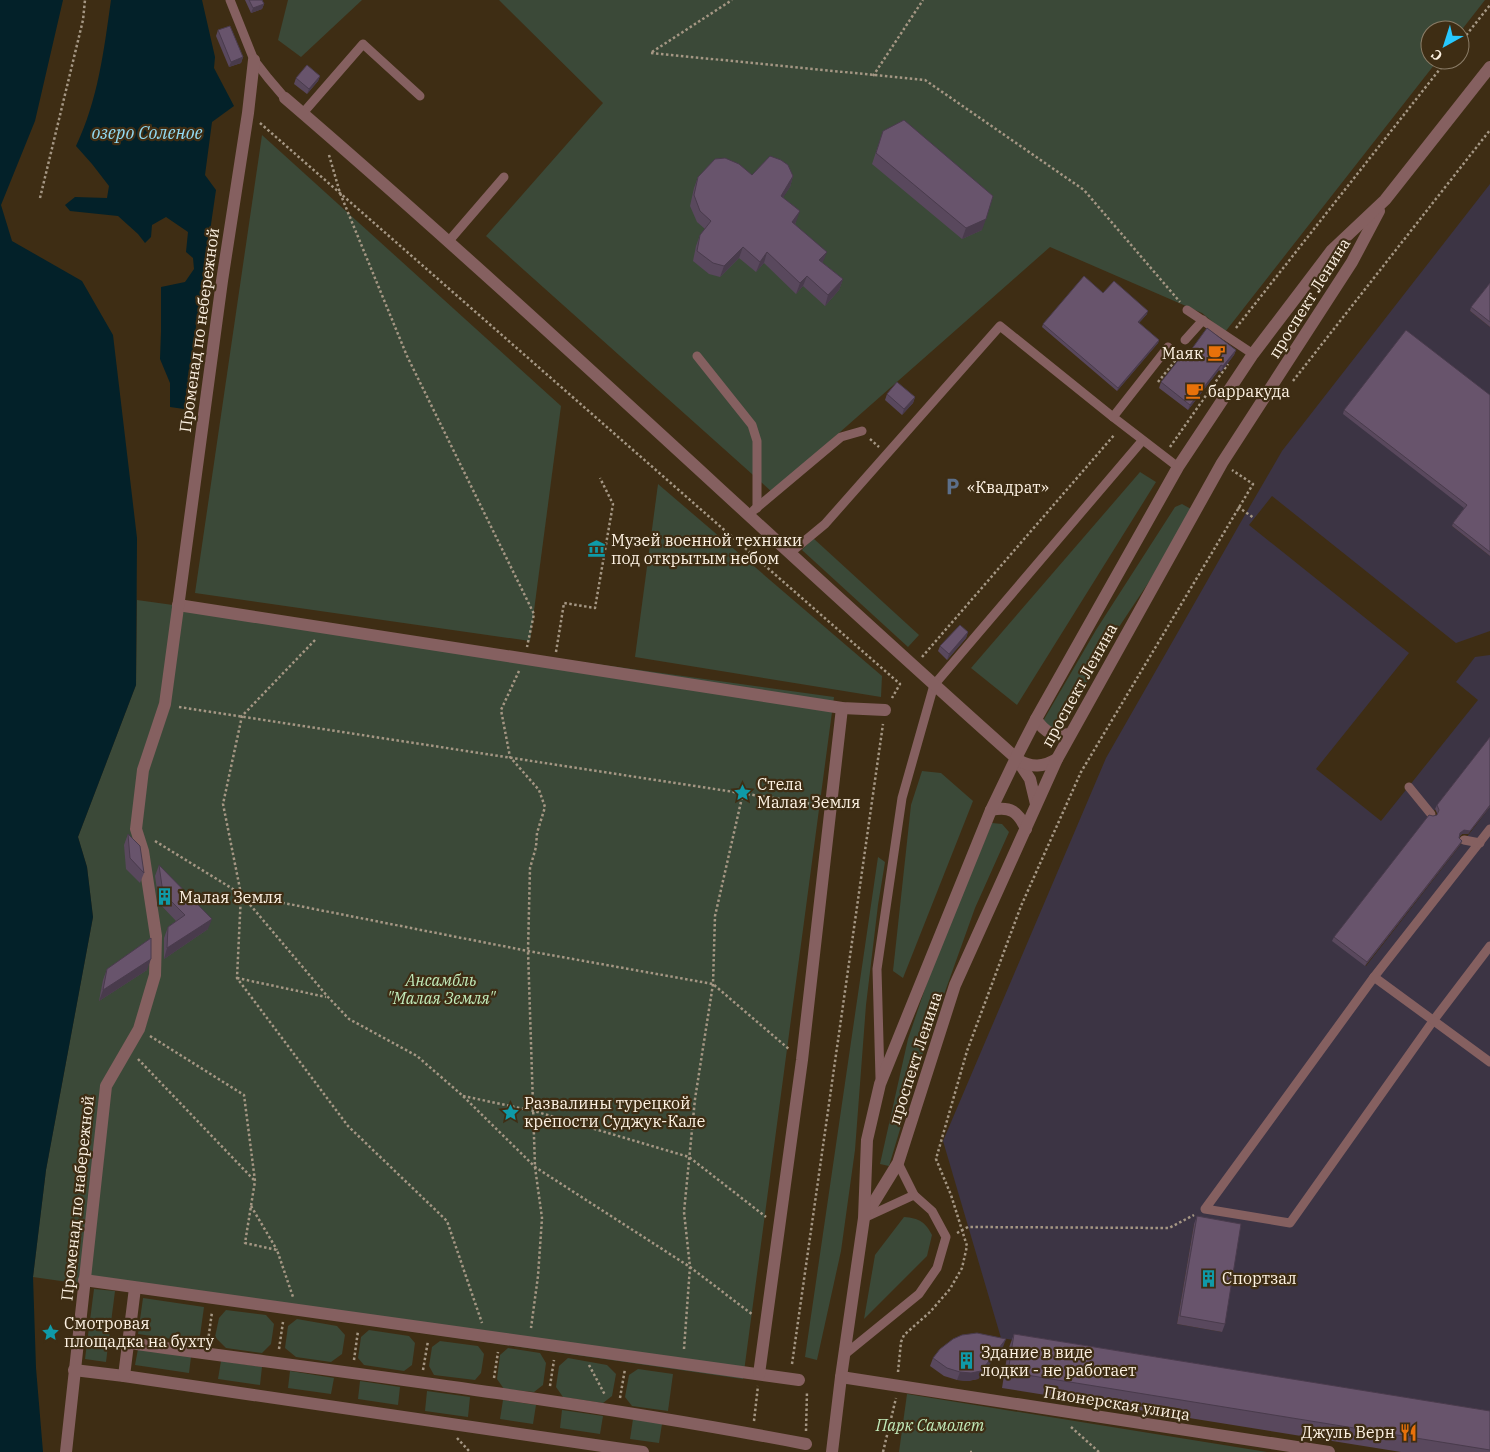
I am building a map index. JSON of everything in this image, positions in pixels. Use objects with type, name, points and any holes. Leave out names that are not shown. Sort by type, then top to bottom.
[{"type":"street","name":"Променад по небережной","points":[[178,605],[254,60]]},
{"type":"street","name":"проспект Ленина","points":[[832,1452],[864,1218],[867,1140],[880,1084],[991,810],[1036,718],[1178,467],[1253,354],[1332,250],[1385,200],[1490,67]]},
{"type":"street","points":[[285,98],[752,511],[790,553],[914,668],[1016,758],[1025,764],[1036,766],[1047,765],[1057,759]]},
{"type":"street","name":"проспект Ленина","points":[[864,1218],[898,1163],[955,985],[1057,759],[1222,463],[1352,262],[1385,200]]},
{"type":"street","points":[[178,605],[842,708],[885,710]]},
{"type":"street","name":"Променад по набережной","points":[[66,1452],[106,1086],[139,1029],[156,975],[156,936],[143,851],[136,829],[143,770],[165,704],[178,605]]},
{"type":"street","points":[[760,1374],[802,1060],[842,708]]},
{"type":"street","points":[[1036,718],[1050,734],[1060,736],[1070,734]]},
{"type":"street","points":[[1016,758],[1030,779],[1036,804]]},
{"type":"street","points":[[991,810],[1002,808],[1013,811],[1021,818],[1026,829]]},
{"type":"street","points":[[84,1280],[795,1379]]},
{"type":"street","points":[[124,1376],[135,1288]]},
{"type":"street","points":[[129,1343],[618,1410],[806,1444]]},
{"type":"street","points":[[74,1370],[643,1452]]},
{"type":"street","name":"Пионерская улица","points":[[841,1376],[1329,1452]]},
{"type":"lane","points":[[230,0],[254,60],[285,98]]},
{"type":"lane","points":[[303,113],[363,44],[420,96]]},
{"type":"lane","points":[[448,242],[504,177]]},
{"type":"lane","points":[[1187,310],[1253,354]]},
{"type":"lane","points":[[1185,345],[1203,320]]},
{"type":"lane","points":[[790,553],[825,524],[1000,326],[1142,441],[1178,467]]},
{"type":"lane","points":[[1112,417],[1168,347]]},
{"type":"lane","points":[[697,356],[752,426],[757,441],[752,511]]},
{"type":"lane","points":[[752,511],[841,437],[862,431]]},
{"type":"lane","points":[[934,685],[1142,441]]},
{"type":"lane","name":"проспект Ленина","points":[[880,1084],[877,969],[902,798],[934,685]]},
{"type":"lane","points":[[1409,787],[1431,814]]},
{"type":"lane","points":[[1490,829],[1374,977],[1205,1209],[1290,1223],[1433,1021],[1490,946]]},
{"type":"lane","points":[[1464,840],[1480,843]]},
{"type":"lane","points":[[1374,977],[1490,1062]]},
{"type":"lane","points":[[844,1355],[919,1294],[937,1268],[946,1237],[932,1211],[914,1195],[898,1163]]},
{"type":"lane","points":[[864,1218],[914,1195]]},
{"type":"path","points":[[40,198],[83,20],[85,0]]},
{"type":"path","points":[[732,0],[651,53],[925,80],[1084,190],[1187,310]]},
{"type":"path","points":[[873,76],[923,0]]},
{"type":"path","points":[[1470,30],[1490,5]]},
{"type":"path","points":[[1229,338],[1439,70]]},
{"type":"path","points":[[248,113],[900,684]]},
{"type":"path","points":[[1292,383],[1490,130]]},
{"type":"path","points":[[323,131],[340,193],[407,356],[534,614],[524,659],[501,710],[510,757],[539,790],[545,807],[537,833],[536,847],[530,868],[528,950],[535,1167],[542,1218],[538,1276],[529,1342]]},
{"type":"path","points":[[1154,387],[1185,345]]},
{"type":"path","points":[[1163,456],[1230,360]]},
{"type":"path","points":[[806,1444],[807,1391],[795,1379],[885,710],[900,684],[1123,425]]},
{"type":"path","points":[[883,1452],[895,1405],[900,1342],[904,1335],[930,1312],[950,1289],[962,1268],[968,1246],[951,1195],[936,1159],[966,1051],[1014,924],[1081,772],[1253,484],[1232,470]]},
{"type":"path","points":[[558,644],[564,603],[595,608],[613,504],[600,478]]},
{"type":"path","points":[[1238,507],[1254,518]]},
{"type":"path","points":[[327,628],[242,716],[223,804],[242,894],[237,978],[348,1126],[447,1221],[487,1336]]},
{"type":"path","points":[[165,704],[830,806]]},
{"type":"path","points":[[683,1363],[690,1267],[684,1212],[689,1157],[713,984],[715,916],[743,793]]},
{"type":"path","points":[[136,829],[242,894],[328,997],[349,1019],[416,1056],[463,1096],[535,1167],[690,1267],[766,1324]]},
{"type":"path","points":[[242,894],[713,984],[802,1060]]},
{"type":"path","points":[[237,978],[328,997]]},
{"type":"path","points":[[139,1029],[244,1095],[255,1181],[245,1243],[277,1250]]},
{"type":"path","points":[[128,1048],[255,1181]]},
{"type":"path","points":[[463,1096],[534,1111],[689,1157],[779,1226]]},
{"type":"path","points":[[251,1205],[277,1250],[297,1310]]},
{"type":"path","points":[[946,1237],[968,1227],[1169,1228],[1205,1209]]},
{"type":"path","points":[[752,1433],[760,1374]]},
{"type":"path","points":[[1050,1409],[1100,1452]]},
{"type":"shaded area","points":[[1490,184],[1490,286],[1470,311],[1490,327],[1490,477],[1452,526],[1490,556],[1490,631],[1456,643],[1272,496],[1249,525],[1409,653],[1316,769],[1381,821],[1478,700],[1456,682],[1475,657],[1490,655],[1490,739],[1333,940],[1366,966],[1490,807],[1490,1419],[1001,1338],[943,1141],[1106,758],[1282,451]],"holes":[[[1194,1224],[1222,1332],[1177,1324]]]},
{"type":"green space","points":[[288,0],[362,0],[301,57],[278,40]]},
{"type":"green space","points":[[499,0],[1485,0],[1469,20],[1420,20],[1420,70],[1430,70],[1225,332],[1202,313],[1050,247],[772,492],[486,236],[603,103]]},
{"type":"green space","points":[[262,135],[561,406],[530,641],[195,593]]},
{"type":"green space","points":[[1140,472],[1156,482],[1017,705],[971,668]]},
{"type":"green space","points":[[658,484],[882,676],[881,697],[635,657]]},
{"type":"green space","points":[[1182,504],[1191,509],[1192,517],[1111,639],[1062,726],[1054,731],[1043,721],[1096,630],[1175,507]]},
{"type":"green space","points":[[813,538],[919,635],[908,647],[802,550]]},
{"type":"green space","name":"Ансамбль \"Малая Земля\"","points":[[137,600],[834,697],[743,1379],[33,1277],[46,1170],[93,917],[87,867],[78,837],[136,685]]},
{"type":"green space","points":[[922,771],[941,773],[973,801],[903,978],[893,971],[911,805]]},
{"type":"green space","points":[[992,823],[1002,824],[1009,832],[975,908],[923,1053],[889,1166],[880,1164],[908,1039],[937,953]]},
{"type":"green space","points":[[878,857],[885,862],[866,1005],[855,1150],[841,1251],[817,1360],[805,1357]]},
{"type":"green space","points":[[904,1217],[914,1218],[921,1222],[932,1235],[927,1256],[864,1319],[875,1255]]},
{"type":"green space","points":[[94,1289],[115,1291],[106,1362],[85,1359]]},
{"type":"green space","points":[[143,1298],[204,1307],[199,1343],[138,1334]]},
{"type":"green space","points":[[226,1310],[266,1315],[274,1324],[271,1344],[262,1353],[226,1348],[215,1337],[219,1318]]},
{"type":"green space","points":[[297,1319],[337,1326],[345,1335],[342,1354],[331,1362],[296,1357],[285,1348],[288,1326]]},
{"type":"green space","points":[[369,1330],[409,1336],[415,1343],[412,1365],[404,1371],[364,1365],[358,1358],[361,1337]]},
{"type":"green space","points":[[440,1341],[478,1346],[484,1354],[481,1373],[475,1380],[434,1375],[429,1366],[432,1347]]},
{"type":"green space","points":[[508,1348],[540,1353],[546,1363],[543,1385],[534,1392],[504,1389],[497,1379],[500,1355]]},
{"type":"green space","points":[[138,1349],[191,1357],[189,1373],[135,1365]]},
{"type":"green space","points":[[568,1358],[607,1365],[616,1374],[612,1396],[603,1403],[563,1397],[556,1387],[559,1366]]},
{"type":"green space","points":[[221,1361],[262,1367],[260,1385],[218,1379]]},
{"type":"green space","points":[[638,1369],[673,1374],[668,1411],[632,1406],[625,1397],[629,1375]]},
{"type":"green space","points":[[290,1371],[334,1378],[331,1394],[288,1388]]},
{"type":"green space","points":[[360,1381],[400,1387],[398,1405],[358,1399]]},
{"type":"green space","points":[[427,1391],[470,1397],[468,1417],[425,1411]]},
{"type":"green space","name":"Парк Самолет","points":[[907,1394],[1267,1452],[899,1452]]},
{"type":"green space","points":[[503,1400],[536,1405],[533,1424],[500,1419]]},
{"type":"green space","points":[[562,1410],[603,1416],[600,1434],[560,1428]]},
{"type":"green space","points":[[633,1419],[662,1424],[659,1443],[630,1439]]},
{"type":"water","points":[[0,0],[63,0],[35,121],[1,205],[12,241],[82,281],[113,335],[137,538],[136,685],[78,837],[87,867],[93,917],[46,1170],[33,1277],[36,1368],[43,1452],[0,1452]]},
{"type":"water","name":"озеро Соленое","points":[[111,0],[202,0],[215,57],[214,68],[234,106],[212,122],[205,175],[216,190],[184,409],[170,407],[170,383],[160,359],[161,287],[185,282],[194,269],[193,258],[186,252],[188,232],[166,217],[152,225],[151,237],[145,243],[118,216],[70,211],[65,205],[75,197],[107,198],[109,186],[76,146],[84,129],[95,93],[103,56]]},
{"type":"building","points":[[249,0],[262,0],[264,4],[253,8]]},
{"type":"building","points":[[230,26],[243,57],[231,62],[218,30]]},
{"type":"building","points":[[307,65],[320,76],[309,89],[296,78]]},
{"type":"building","points":[[904,120],[993,196],[986,219],[966,228],[876,153],[883,131]]},
{"type":"building","points":[[770,156],[788,165],[793,176],[781,196],[800,211],[792,222],[827,252],[819,260],[843,279],[828,295],[807,276],[800,283],[767,252],[760,262],[743,247],[724,266],[713,263],[697,251],[700,235],[711,221],[700,211],[694,195],[698,177],[715,159],[725,158],[739,164],[752,175]]},
{"type":"building","points":[[1084,276],[1103,293],[1114,281],[1148,311],[1138,322],[1159,340],[1118,388],[1043,324]]},
{"type":"building","points":[[1490,283],[1490,322],[1471,307]]},
{"type":"building","points":[[1207,328],[1236,350],[1223,366],[1221,365],[1190,405],[1161,382],[1188,348],[1191,350]]},
{"type":"building","points":[[1406,330],[1490,395],[1490,552],[1453,523],[1467,505],[1344,410]]},
{"type":"building","points":[[897,382],[915,397],[904,409],[887,394]]},
{"type":"building","points":[[960,625],[968,632],[949,654],[940,646]]},
{"type":"building","points":[[1490,737],[1490,805],[1470,831],[1464,830],[1460,833],[1459,838],[1462,841],[1367,962],[1334,937],[1429,815],[1437,815],[1439,810],[1437,805]]},
{"type":"building","points":[[128,834],[140,846],[144,873],[130,858]]},
{"type":"building","points":[[159,865],[212,919],[167,948],[168,927],[185,915],[163,893]]},
{"type":"building","points":[[151,938],[151,959],[103,990],[107,969]]},
{"type":"building","name":"Спортзал","points":[[1197,1216],[1241,1224],[1225,1324],[1180,1316]]},
{"type":"building","name":"Здание в виде лодки - не работает","points":[[977,1333],[1006,1339],[981,1371],[971,1373],[960,1372],[947,1368],[933,1358],[940,1349],[953,1339],[962,1335]]},
{"type":"building","points":[[1014,1334],[1490,1411],[1490,1450],[1008,1372]]},
{"type":"place","name":"Маяк","points":[[1217,353]]},
{"type":"place","name":"барракуда","points":[[1194,391]]},
{"type":"place","name":"«Квадрат»","points":[[953,487]]},
{"type":"place","name":"Музей военной техники под открытым небом","points":[[597,549]]},
{"type":"place","name":"Стела Малая Земля","points":[[743,793]]},
{"type":"place","name":"Малая Земля","points":[[165,897]]},
{"type":"place","name":"Развалины турецкой крепости Суджук-Кале","points":[[510,1112]]},
{"type":"place","name":"Спортзал","points":[[1208,1278]]},
{"type":"place","name":"Смотровая площадка на бухту","points":[[50,1332]]},
{"type":"place","name":"Здание в виде лодки - не работает","points":[[967,1361]]},
{"type":"place","name":"Джуль Верн","points":[[1409,1432]]}]
